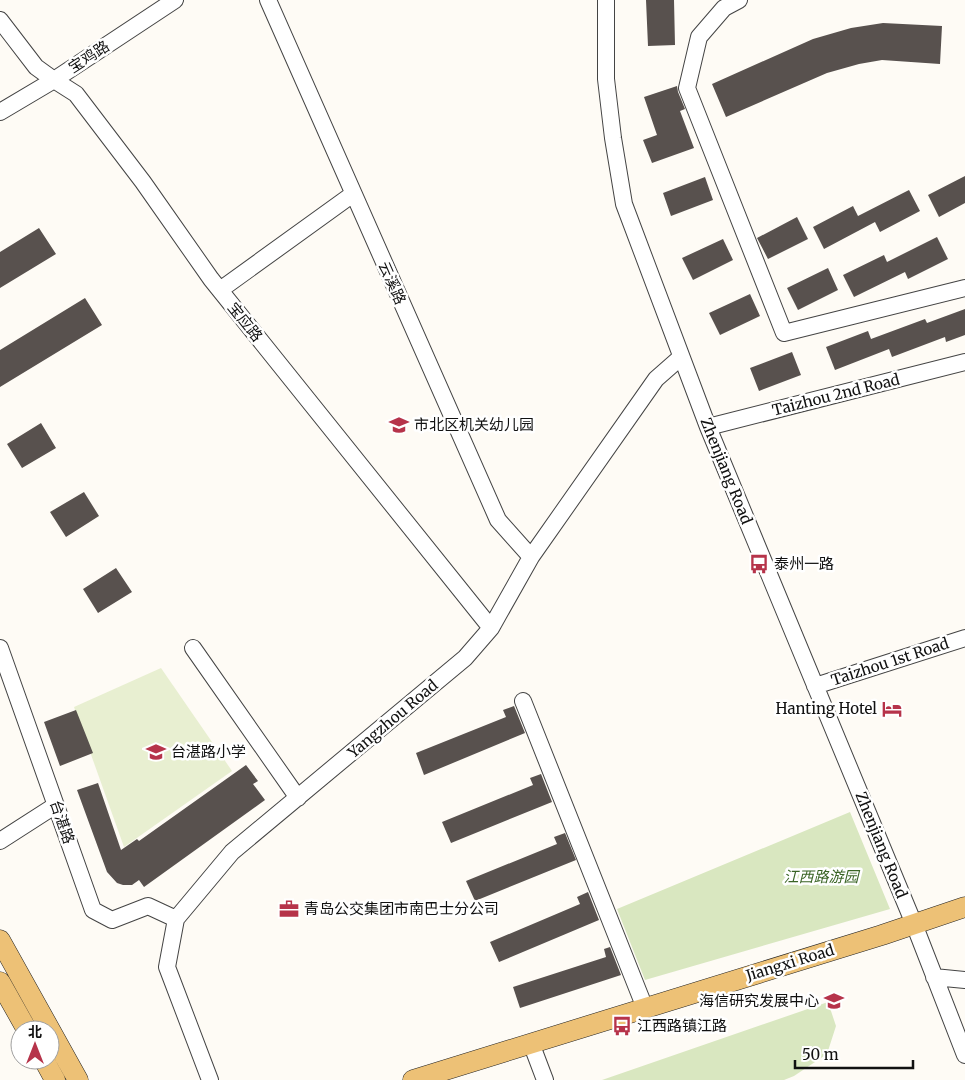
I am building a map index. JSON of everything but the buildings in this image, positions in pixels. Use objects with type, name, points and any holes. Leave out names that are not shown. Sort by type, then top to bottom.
[{"type":"main road","name":"Jiangxi Road","points":[[413,1080],[914,924],[965,906]]},
{"type":"main road","points":[[0,940],[78,1080]]},
{"type":"main road","points":[[0,982],[21,1020]]},
{"type":"street","name":"宝鸡路","points":[[0,112],[54,80],[175,0]]},
{"type":"street","name":"云溪路","points":[[268,0],[498,520],[531,557]]},
{"type":"street","name":"Zhenjiang Road","points":[[606,0],[606,79],[624,204],[708,427],[914,924],[965,1055]]},
{"type":"street","points":[[739,0],[724,8],[699,37],[687,88],[784,333],[965,288]]},
{"type":"street","name":"宝应路","points":[[0,20],[36,67],[76,94],[143,182],[220,290],[490,628]]},
{"type":"street","points":[[220,290],[353,194]]},
{"type":"street","name":"Yangzhou Road","points":[[210,1080],[167,967],[176,919],[232,852],[465,658],[490,628],[531,557],[656,379],[681,357]]},
{"type":"street","name":"Taizhou 2nd Road","points":[[708,427],[965,362]]},
{"type":"street","name":"Taizhou 1st Road","points":[[815,686],[965,638]]},
{"type":"street","name":"台湛路","points":[[0,648],[93,910],[112,920],[148,906],[176,919]]},
{"type":"street","points":[[193,648],[298,798]]},
{"type":"street","points":[[523,700],[645,1008]]},
{"type":"street","points":[[0,841],[56,805]]},
{"type":"street","points":[[934,976],[965,980]]},
{"type":"street","points":[[531,1044],[545,1080]]},
{"type":"green space","points":[[161,668],[232,771],[124,847],[74,707]]},
{"type":"green space","name":"江西路游园","points":[[850,812],[890,909],[645,980],[617,909]]},
{"type":"green space","points":[[828,1002],[836,1026],[827,1054],[794,1076],[784,1080],[602,1080]]},
{"type":"place","name":"市北区机关幼儿园","points":[[399,425]]},
{"type":"place","name":"泰州一路","points":[[759,564]]},
{"type":"place","name":"Hanting Hotel","points":[[892,709]]},
{"type":"place","name":"台湛路小学","points":[[156,752]]},
{"type":"place","name":"青岛公交集团市南巴士分公司","points":[[289,909]]},
{"type":"place","name":"海信研究发展中心","points":[[834,1001]]},
{"type":"place","name":"江西路镇江路","points":[[622,1026]]}]
